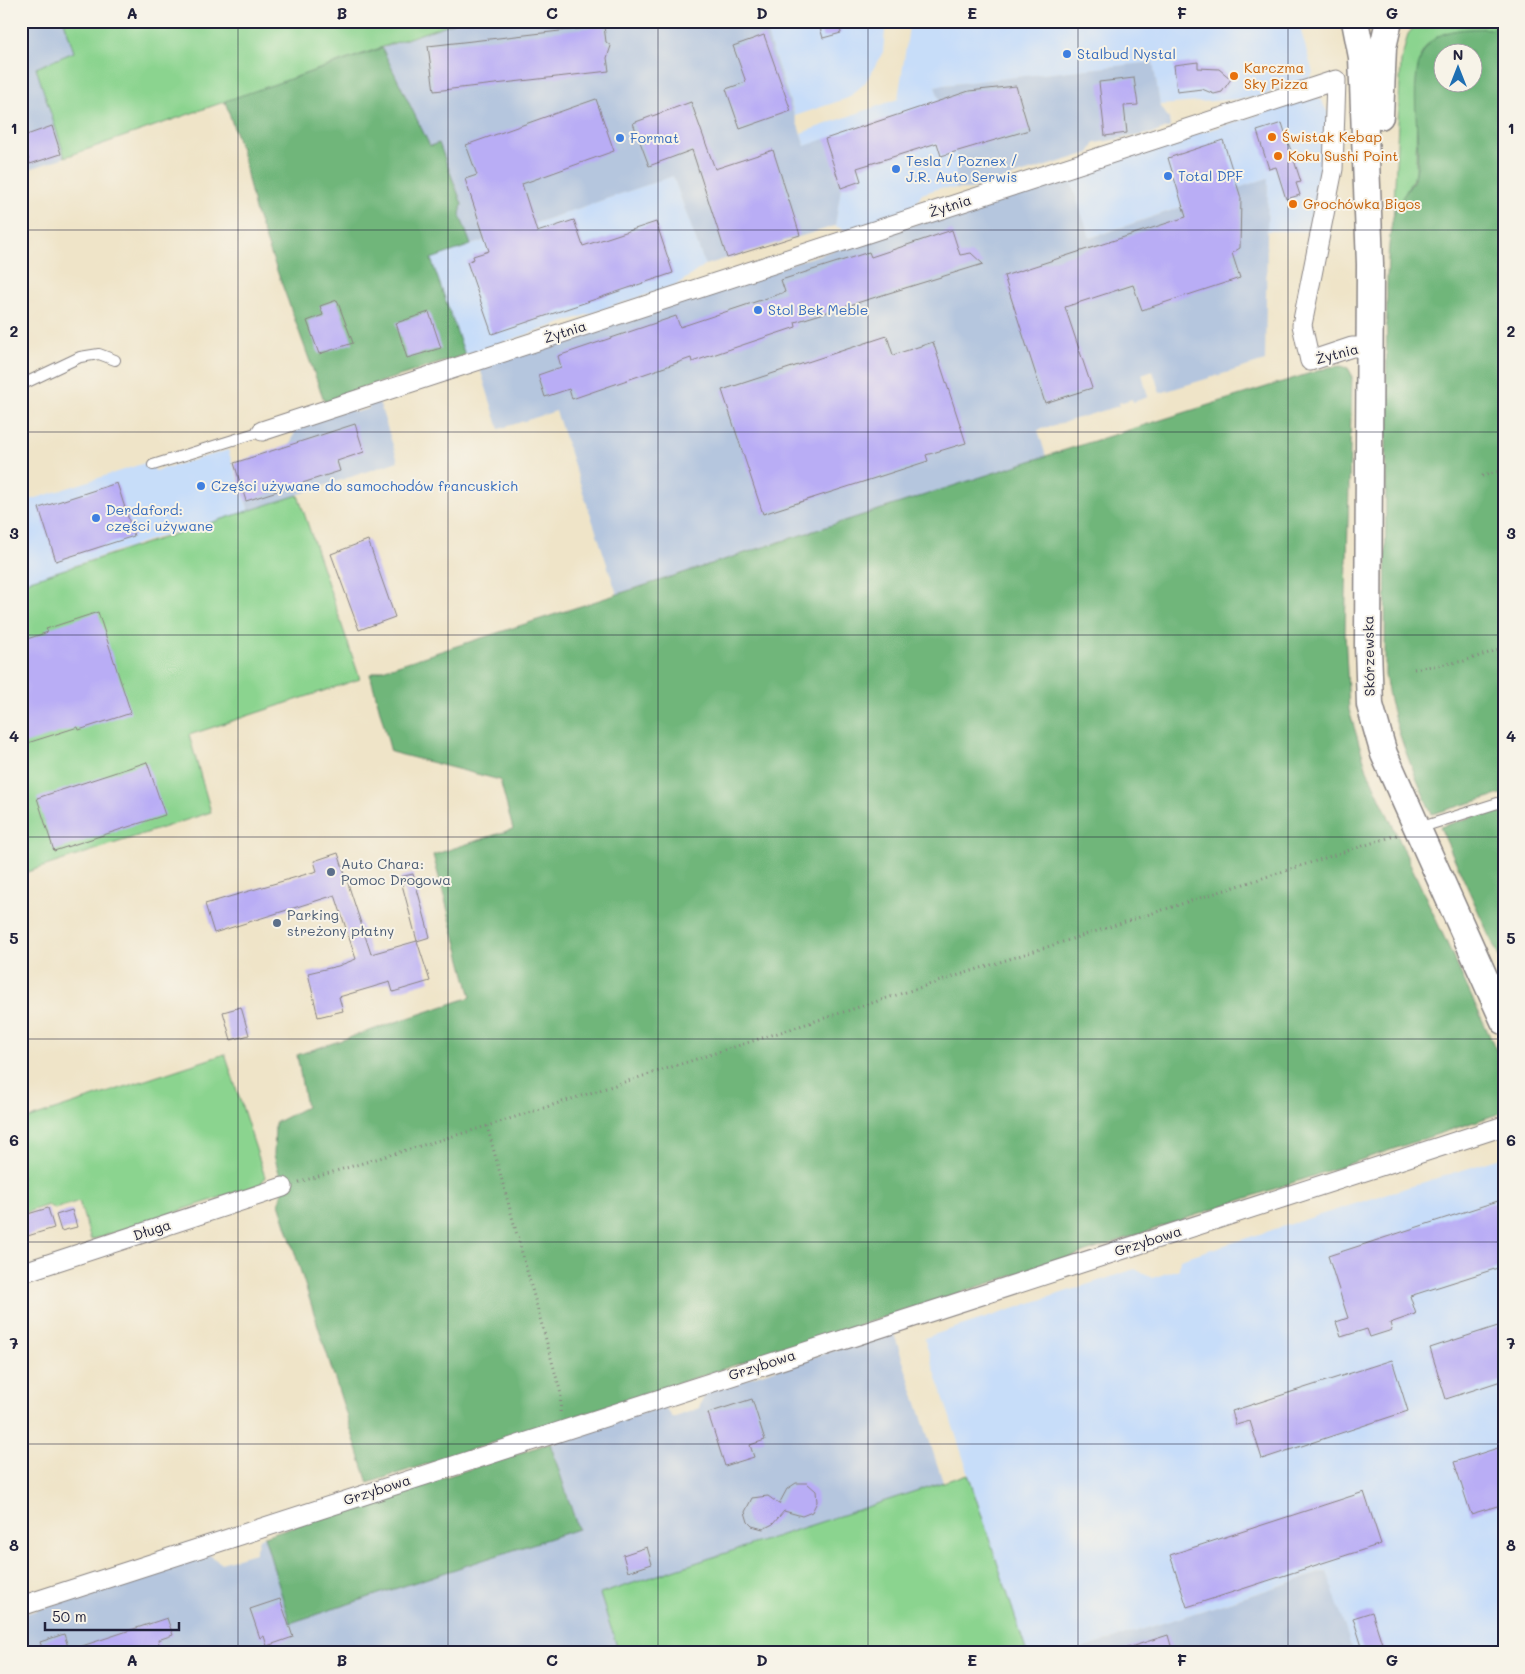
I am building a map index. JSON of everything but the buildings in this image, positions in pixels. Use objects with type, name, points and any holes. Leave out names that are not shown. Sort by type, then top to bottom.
[{"type":"street","name":"Skórzewska","points":[[1355,21],[1360,40],[1349,76],[1370,264]]},
{"type":"street","name":"Skórzewska","points":[[1389,21],[1383,56],[1375,212],[1370,264],[1369,697],[1376,731],[1384,754],[1504,1021]]},
{"type":"street","name":"Żytnia","points":[[262,431],[1349,76],[1304,316],[1303,334],[1310,362],[1352,347],[1370,347]]},
{"type":"street","name":"Grzybowa","points":[[21,1606],[1504,1126]]},
{"type":"street","name":"Długa","points":[[21,1273],[282,1187]]},
{"type":"lane","points":[[21,385],[80,357],[99,354],[115,360]]},
{"type":"lane","points":[[153,465],[262,431]]},
{"type":"lane","points":[[1416,828],[1504,801]]},
{"type":"path","points":[[1482,476],[1504,470]]},
{"type":"path","points":[[1414,669],[1456,663],[1504,648]]},
{"type":"path","points":[[282,1187],[487,1126],[1416,828]]},
{"type":"path","points":[[487,1126],[562,1394],[558,1408],[562,1430]]},
{"type":"shaded area","points":[[21,21],[64,21],[107,143],[21,172]]},
{"type":"shaded area","points":[[458,21],[776,21],[764,26],[805,146],[825,139],[841,188],[835,226],[705,265],[673,176],[471,245],[460,215],[462,203],[439,143],[430,146],[382,48]]},
{"type":"shaded area","points":[[776,21],[886,21],[883,52],[865,83],[848,98],[795,116],[764,26]]},
{"type":"shaded area","points":[[910,21],[1298,21],[1313,73],[1310,78],[1274,90],[1263,97],[1160,105],[1153,62],[935,86],[956,151],[956,189],[940,188],[922,194],[913,209],[847,231],[835,226],[841,188],[825,140],[805,146],[801,133],[898,99]]},
{"type":"shaded area","points":[[1153,62],[1160,105],[1169,119],[1170,127],[1154,133],[1095,143],[1089,153],[971,189],[956,189],[956,151],[935,86]]},
{"type":"shaded area","name":"Total DPF","points":[[1314,97],[1321,100],[1328,113],[1327,159],[1313,231],[1267,231],[1268,178],[1089,238],[1068,174]]},
{"type":"shaded area","points":[[1068,174],[1090,238],[1268,178],[1265,361],[1160,393],[1153,371],[1142,374],[1148,397],[1133,402],[1132,399],[1119,403],[1119,406],[1038,430],[1046,456],[617,594],[556,411],[499,429],[479,365]]},
{"type":"shaded area","points":[[673,176],[705,265],[677,285],[465,355],[431,259]]},
{"type":"shaded area","points":[[378,399],[398,461],[249,511],[234,463],[290,445],[297,426],[349,409],[356,412],[368,409],[371,401]]},
{"type":"shaded area","name":"Derdaford: części używane","points":[[228,450],[249,511],[176,535],[174,532],[21,583],[21,503],[151,461],[155,471]]},
{"type":"shaded area","points":[[1504,1157],[1504,1653],[1353,1653],[1326,1571],[1069,1653],[1027,1653],[924,1338],[1135,1269],[1152,1278],[1179,1269],[1180,1259]]},
{"type":"shaded area","points":[[893,1331],[943,1482],[600,1594],[619,1653],[21,1653],[21,1615],[208,1554],[221,1563],[255,1553],[259,1539],[264,1536],[290,1623],[578,1529],[550,1443],[664,1406],[673,1418],[699,1408],[706,1392]]},
{"type":"shaded area","points":[[1327,1571],[1353,1653],[1069,1653]]},
{"type":"green space","points":[[64,21],[458,21],[65,157],[36,68],[74,52]]},
{"type":"green space","points":[[1419,21],[1504,21],[1504,28],[1485,30],[1432,42],[1428,44],[1421,55],[1417,79],[1416,173],[1395,212],[1393,225],[1401,61],[1408,34]]},
{"type":"green space","points":[[1504,28],[1504,793],[1432,814],[1398,729],[1385,675],[1387,278],[1389,245],[1394,213],[1416,173],[1418,158],[1416,89],[1417,72],[1421,58],[1428,45],[1435,38],[1463,29]]},
{"type":"green space","points":[[382,48],[430,146],[439,143],[462,204],[460,215],[471,245],[431,259],[465,355],[337,396],[334,401],[325,403],[255,210],[243,156],[225,101]]},
{"type":"green space","points":[[1341,366],[1348,368],[1352,375],[1345,632],[1349,710],[1367,770],[1504,1067],[1504,1112],[1065,1259],[368,1483],[279,1203],[283,1187],[274,1155],[275,1123],[306,1107],[297,1055],[471,997],[433,855],[513,829],[500,780],[391,752],[370,674],[1046,456],[1330,367]]},
{"type":"green space","points":[[298,495],[360,679],[189,735],[211,812],[21,874],[21,583]]},
{"type":"green space","points":[[1504,807],[1504,968],[1440,827]]},
{"type":"green space","points":[[225,1054],[265,1177],[261,1184],[91,1240],[79,1201],[55,1209],[48,1205],[21,1214],[21,1121]]},
{"type":"green space","points":[[550,1443],[578,1529],[290,1623],[264,1536]]},
{"type":"green space","points":[[968,1474],[1027,1653],[764,1653],[762,1649],[751,1653],[619,1653],[600,1594]]},
{"type":"place","name":"Stalbud Nystal","points":[[1067,54]]},
{"type":"place","name":"Karczma Sky Pizza","points":[[1234,76]]},
{"type":"place","name":"Świstak Kebap","points":[[1272,137]]},
{"type":"place","name":"Format","points":[[620,138]]},
{"type":"place","name":"Koku Sushi Point","points":[[1278,156]]},
{"type":"place","name":"Tesla / Poznex / J.R. Auto Serwis","points":[[896,169]]},
{"type":"place","name":"Total DPF","points":[[1168,176]]},
{"type":"place","name":"Grochówka Bigos","points":[[1293,204]]},
{"type":"place","name":"Stol Bek Meble","points":[[758,310]]},
{"type":"place","name":"Części używane do samochodów francuskich","points":[[201,486]]},
{"type":"place","name":"Derdaford: części używane","points":[[96,518]]},
{"type":"place","name":"Auto Chara: Pomoc Drogowa","points":[[331,872]]},
{"type":"place","name":"Parking streżony płatny","points":[[277,923]]}]
